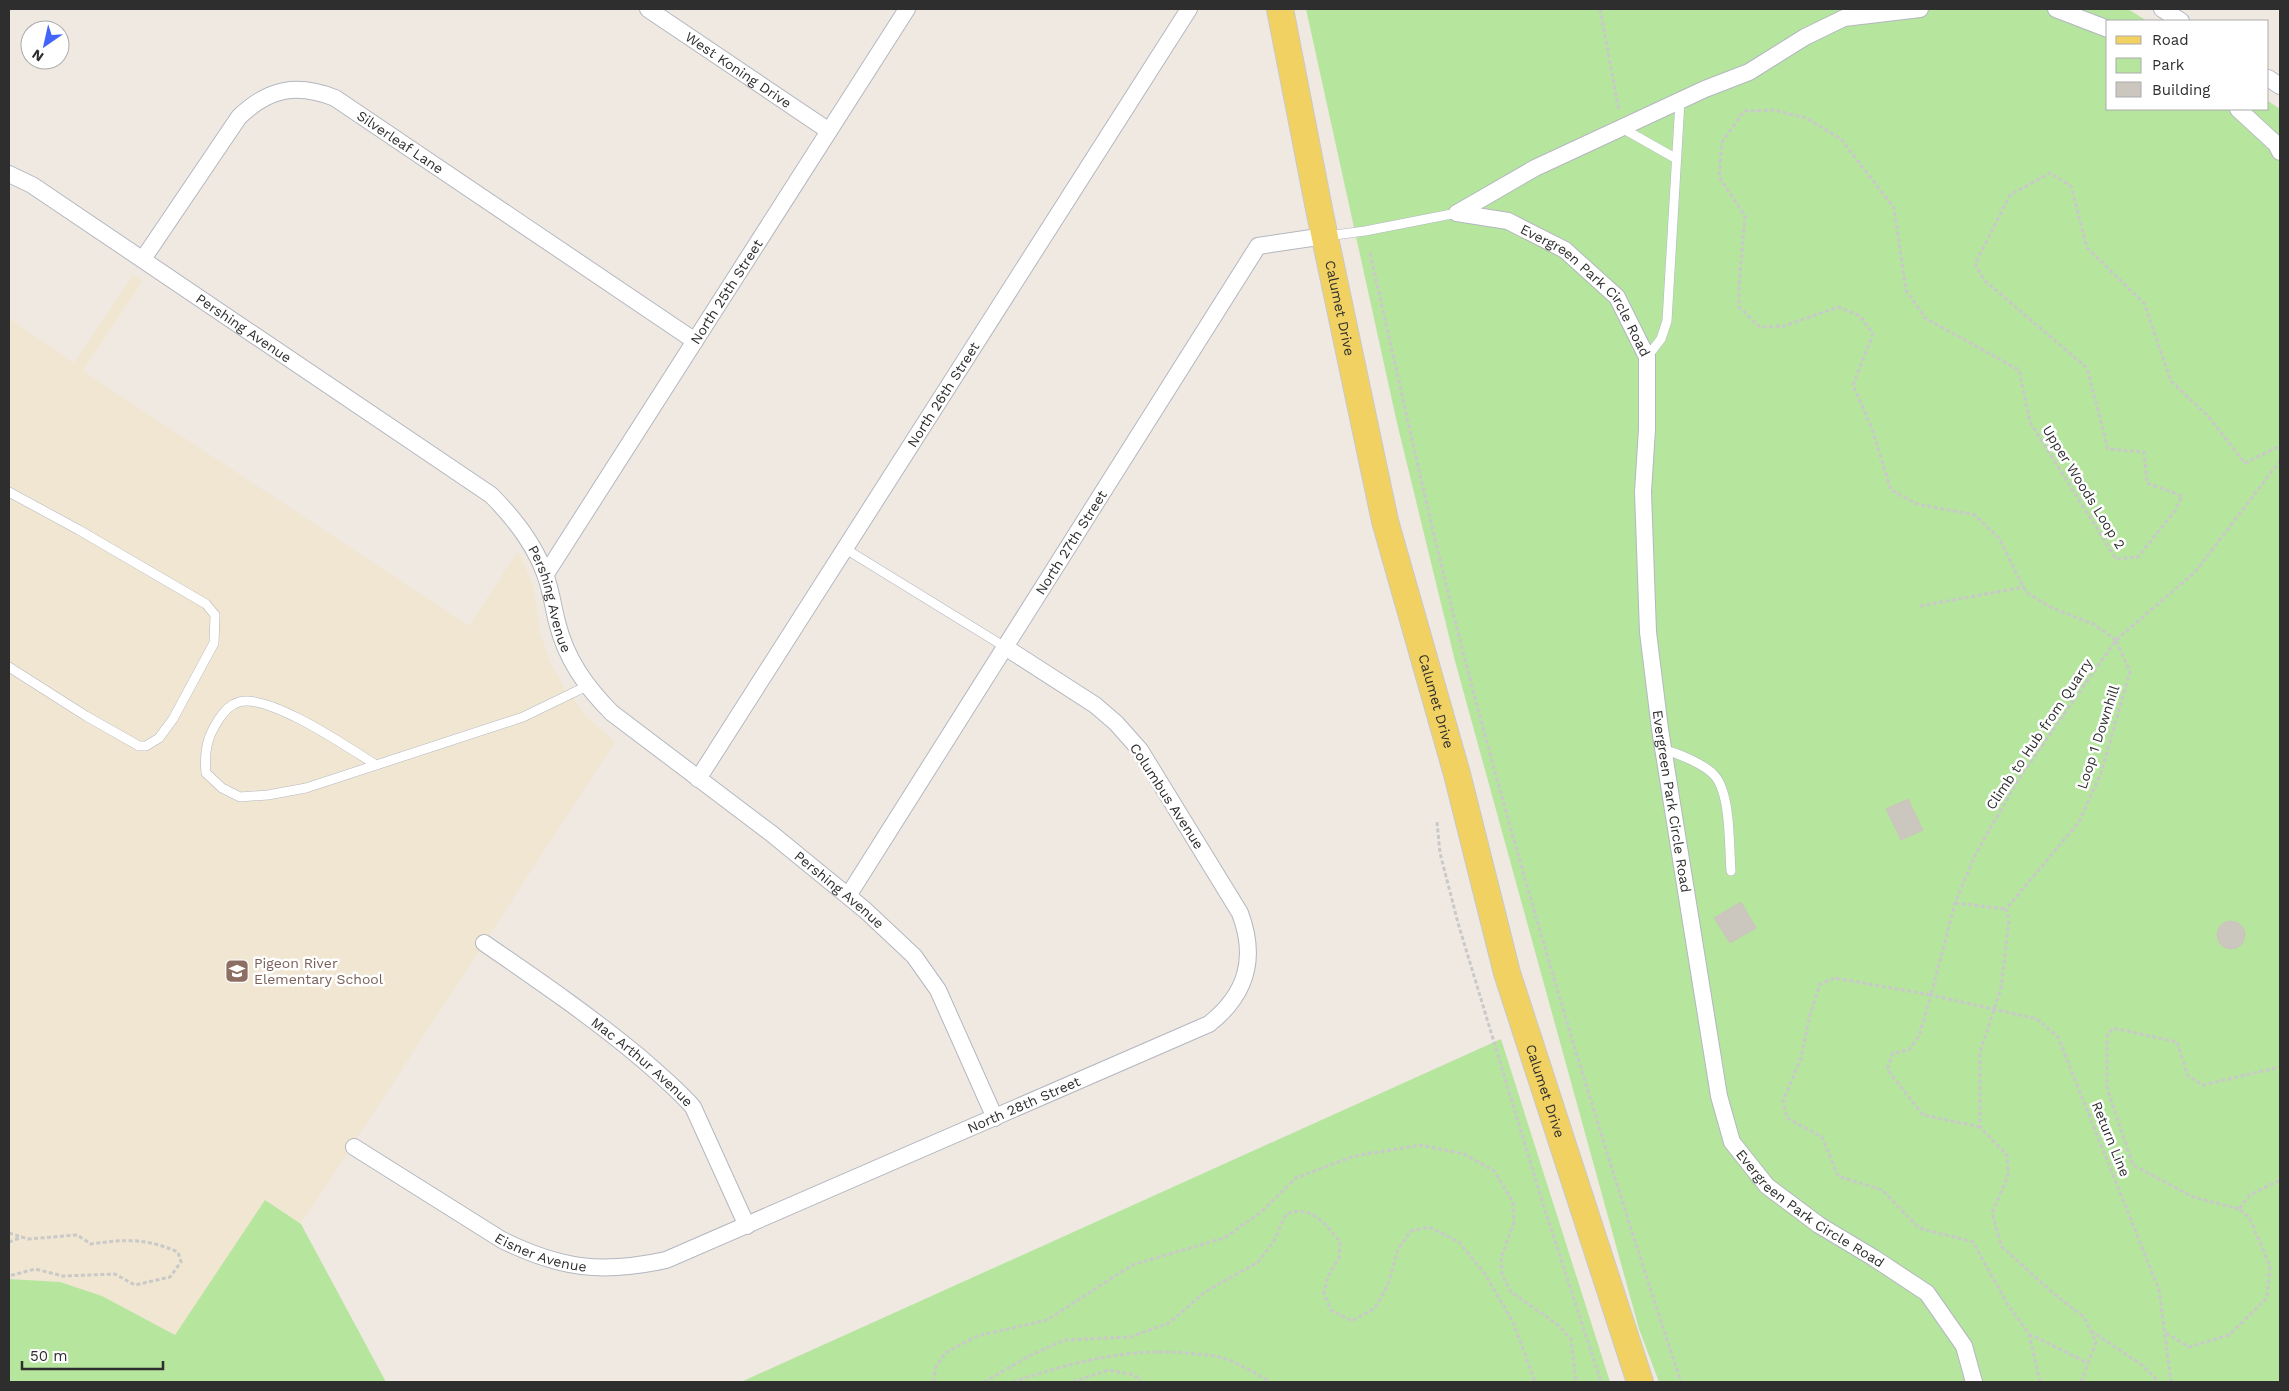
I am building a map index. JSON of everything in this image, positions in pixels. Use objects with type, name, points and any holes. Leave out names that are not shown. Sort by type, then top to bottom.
[{"type":"main road","name":"Calumet Drive","points":[[1280,9],[1325,236],[1385,521],[1457,774],[1507,973],[1640,1382]]},
{"type":"street","name":"West Koning Drive","points":[[648,9],[829,132]]},
{"type":"street","name":"North 25th Street","points":[[546,574],[907,9]]},
{"type":"street","name":"North 26th Street","points":[[698,779],[1189,9]]},
{"type":"street","name":"Evergreen Park Circle Road","points":[[1457,213],[1535,168],[1680,101],[1749,72],[1804,37],[1844,18],[1920,9]]},
{"type":"street","points":[[2056,9],[2106,28]]},
{"type":"street","points":[[2162,9],[2179,20]]},
{"type":"street","points":[[2269,79],[2280,86]]},
{"type":"street","name":"Silverleaf Lane","points":[[143,259],[240,117],[251,106],[283,90],[319,91],[335,98],[695,340]]},
{"type":"street","points":[[2239,110],[2276,144],[2280,152]]},
{"type":"street","name":"Pershing Avenue","points":[[9,174],[32,185],[491,495],[527,537],[546,574],[565,648],[587,686],[612,714],[772,834],[872,916],[925,970],[938,990],[995,1118]]},
{"type":"street","name":"Evergreen Park Circle Road","points":[[1457,213],[1508,221],[1565,250],[1617,297],[1647,357],[1647,429],[1643,492],[1648,632],[1664,750],[1719,1096],[1732,1142],[1767,1186],[1782,1198],[1818,1225],[1874,1258],[1927,1293],[1964,1346],[1974,1382]]},
{"type":"street","name":"North 27th Street","points":[[848,896],[1258,246],[1325,236]]},
{"type":"street","name":"Columbus Avenue","points":[[1005,647],[1095,705],[1116,723],[1140,750],[1240,913],[1248,937]]},
{"type":"street","name":"North 28th Street","points":[[747,1226],[1209,1024],[1224,1012],[1236,998],[1244,981],[1249,960],[1248,937]]},
{"type":"street","name":"Mac Arthur Avenue","points":[[484,943],[567,1000],[618,1039],[680,1092],[693,1106],[747,1226]]},
{"type":"street","name":"Eisner Avenue","points":[[354,1147],[502,1240],[547,1259],[579,1267],[612,1268],[639,1266],[666,1260],[747,1226]]},
{"type":"lane","points":[[1647,357],[1661,340],[1667,321],[1675,158],[1680,101]]},
{"type":"lane","points":[[1622,128],[1675,158]]},
{"type":"lane","name":"Evergreen Park Circle Road","points":[[1325,236],[1365,231],[1457,213]]},
{"type":"lane","points":[[9,492],[79,530],[206,604],[215,615],[214,643],[173,719],[159,738],[146,746],[138,746],[86,716],[9,667]]},
{"type":"lane","points":[[844,548],[1005,647]]},
{"type":"lane","points":[[376,765],[298,718],[267,704],[240,702],[228,708],[213,728],[206,744],[206,773],[222,788],[240,797],[268,796],[306,788],[523,717],[587,686]]},
{"type":"lane","points":[[1664,750],[1682,754],[1715,776],[1724,795],[1731,872]]},
{"type":"path","points":[[1600,9],[1622,128]]},
{"type":"path","name":"Upper Woods Loop 2","points":[[2116,640],[2093,624],[2050,607],[2026,592],[1999,538],[1976,516],[1917,504],[1891,490],[1872,426],[1853,385],[1873,334],[1860,316],[1838,307],[1784,326],[1760,327],[1739,307],[1739,284],[1745,216],[1720,177],[1722,142],[1744,111],[1774,110],[1806,118],[1841,139],[1894,208],[1906,290],[1925,318],[2019,370],[2030,422],[2116,559],[2138,557],[2175,511],[2182,496],[2147,483],[2144,452],[2108,449],[2087,368],[1984,280],[1975,264],[2010,195],[2050,173],[2071,186],[2087,248],[2144,303],[2171,381],[2208,416],[2245,463],[2280,446]]},
{"type":"path","points":[[1370,253],[1420,478],[1512,836],[1573,1046],[1681,1382]]},
{"type":"path","points":[[1365,264],[1372,263]]},
{"type":"path","name":"Climb to Hub from Quarry","points":[[1980,1127],[1923,1115],[1887,1069],[1893,1053],[1908,1050],[1919,1036],[1955,903],[1975,854],[2018,780],[2116,640],[2196,572],[2280,461]]},
{"type":"path","points":[[1920,606],[2024,587]]},
{"type":"path","name":"Loop 1 Downhill","points":[[2006,908],[2079,822],[2101,773],[2130,672],[2116,640]]},
{"type":"path","points":[[1437,822],[1440,853],[1461,932],[1542,1204],[1601,1382]]},
{"type":"path","points":[[1955,903],[2006,908],[2009,920],[2001,988],[1980,1052],[1980,1127],[2007,1155],[2008,1176],[1992,1213],[2002,1247],[2054,1294],[2084,1317],[2096,1342],[2081,1382]]},
{"type":"path","points":[[1931,994],[1835,978],[1820,984],[1809,1018],[1802,1058],[1783,1101],[1787,1118],[1822,1137],[1838,1176],[1882,1190],[1919,1228],[1973,1242],[2008,1305],[2029,1334],[2040,1382]]},
{"type":"path","name":"Return Line","points":[[1931,994],[2037,1019],[2058,1037],[2159,1290],[2171,1382]]},
{"type":"path","points":[[2166,1333],[2189,1347],[2229,1334],[2267,1298],[2270,1266],[2249,1217],[2239,1209],[2193,1196],[2133,1165],[2107,1088],[2107,1036],[2113,1028],[2177,1042],[2188,1076],[2203,1085],[2280,1067]]},
{"type":"path","points":[[934,1382],[935,1369],[945,1353],[977,1336],[1047,1320],[1132,1265],[1224,1238],[1261,1212],[1296,1178],[1354,1156],[1421,1146],[1464,1154],[1494,1171],[1513,1202],[1514,1222],[1501,1258],[1502,1275],[1511,1292],[1558,1324],[1571,1339],[1576,1382]]},
{"type":"path","points":[[2239,1209],[2250,1195],[2280,1180]]},
{"type":"path","points":[[984,1382],[1029,1356],[1065,1340],[1130,1337],[1169,1323],[1205,1292],[1258,1262],[1274,1241],[1286,1214],[1294,1211],[1312,1213],[1325,1223],[1340,1242],[1339,1258],[1328,1276],[1324,1294],[1331,1310],[1352,1321],[1375,1308],[1388,1285],[1398,1249],[1411,1231],[1429,1227],[1459,1242],[1485,1274],[1513,1322],[1535,1382]]},
{"type":"path","points":[[9,1233],[28,1239],[77,1235],[91,1244],[120,1240],[156,1242],[178,1252],[181,1262],[170,1277],[135,1286],[115,1274],[63,1276],[35,1269],[9,1276]]},
{"type":"path","points":[[9,1242],[22,1237]]},
{"type":"path","points":[[2090,1331],[2142,1365],[2159,1382]]},
{"type":"path","points":[[2029,1334],[2088,1363]]},
{"type":"path","points":[[1013,1382],[1093,1358],[1132,1353],[1178,1352],[1222,1357],[1253,1371],[1270,1382]]},
{"type":"path","points":[[1072,1382],[1108,1370],[1135,1375],[1141,1382]]},
{"type":"shaded area","name":"Pigeon River Elementary School","points":[[133,275],[143,281],[83,371],[469,626],[518,551],[534,588],[540,633],[551,664],[564,687],[589,719],[615,742],[301,1224],[265,1200],[175,1335],[102,1296],[60,1282],[9,1279],[9,318],[74,363]]},
{"type":"green space","points":[[1306,9],[2128,9],[2145,20],[2106,20],[2106,110],[2269,110],[2269,102],[2280,109],[2280,1382],[1659,1382],[1639,1329],[1455,661],[1397,423]]},
{"type":"green space","points":[[1501,1039],[1610,1382],[741,1382]]},
{"type":"green space","points":[[265,1200],[301,1224],[386,1382],[9,1382],[9,1279],[60,1282],[102,1296],[175,1335]]},
{"type":"building","points":[[1908,799],[1923,830],[1901,840],[1886,809]]},
{"type":"building","points":[[1741,902],[1756,928],[1730,943],[1714,918]]},
{"type":"building","points":[[2231,921],[2241,925],[2245,935],[2241,945],[2231,949],[2221,945],[2217,935],[2221,925]]},
{"type":"place","name":"Pigeon River Elementary School","points":[[237,971]]}]
